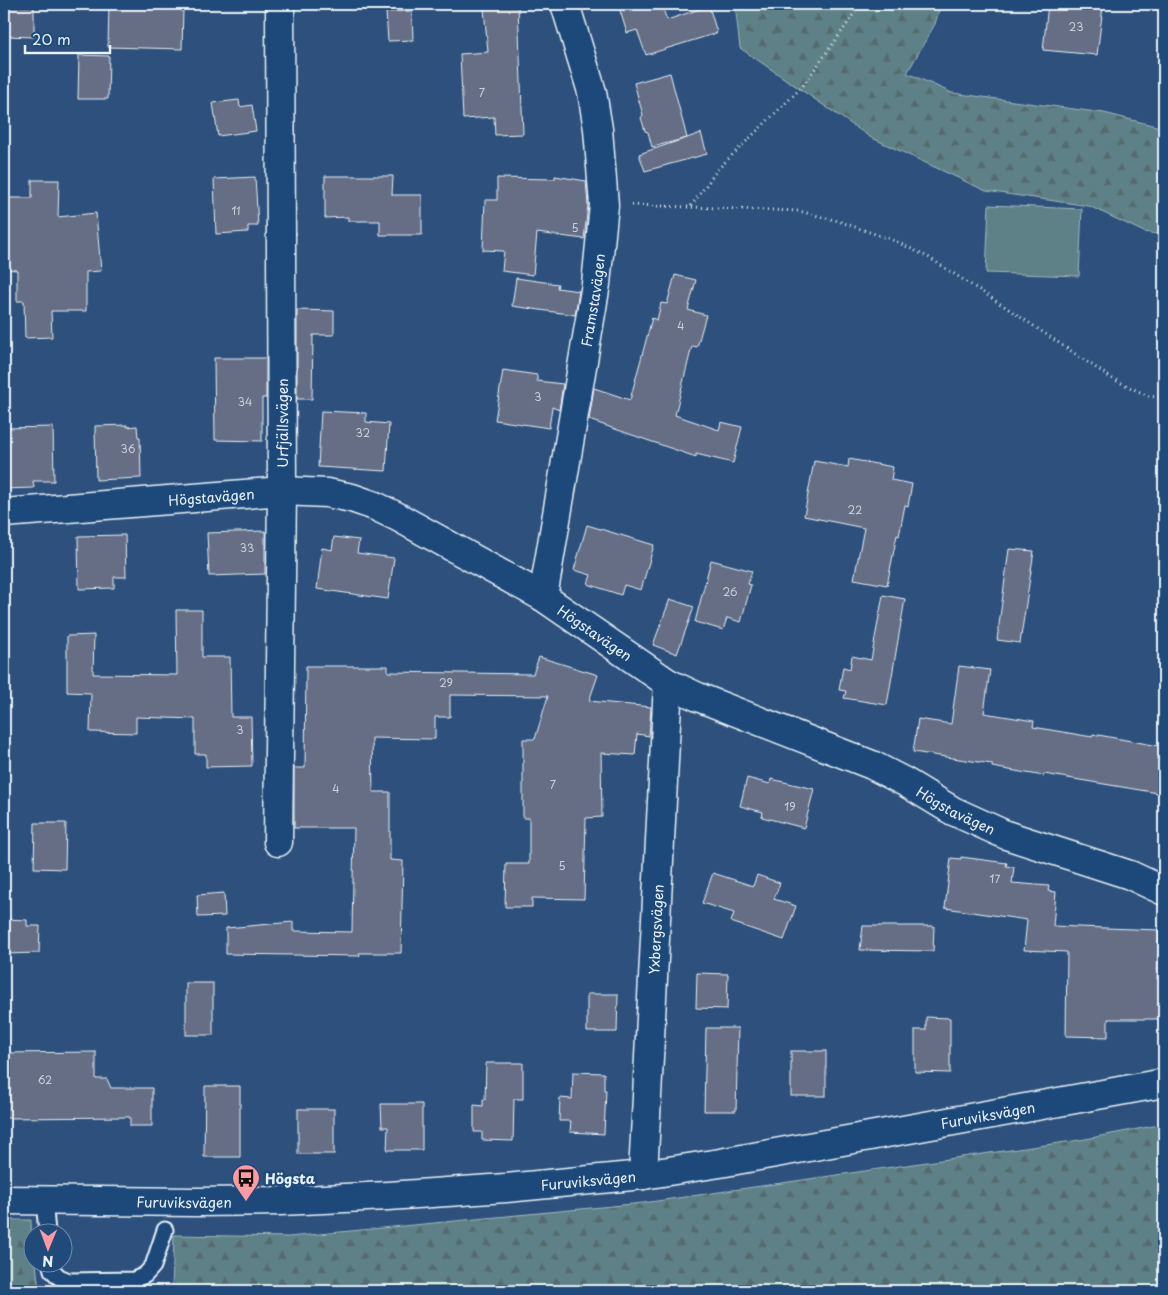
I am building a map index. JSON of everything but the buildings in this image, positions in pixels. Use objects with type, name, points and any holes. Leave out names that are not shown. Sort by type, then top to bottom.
[{"type":"street","name":"Urfjällsvägen","points":[[278,842],[282,491],[280,4]]},
{"type":"street","name":"Framstavägen","points":[[543,597],[596,284],[604,205],[598,129],[592,92],[565,4]]},
{"type":"street","name":"Högstavägen","points":[[4,513],[282,491],[327,493],[352,498],[396,516],[543,597],[668,683],[698,697],[872,765],[905,782],[953,811],[1006,835],[1130,875],[1164,891]]},
{"type":"street","name":"Yxbergsvägen","points":[[642,1175],[668,683]]},
{"type":"street","name":"Furuviksvägen","points":[[4,1200],[246,1202],[378,1197],[506,1188],[642,1175],[739,1160],[1164,1083]]},
{"type":"lane","points":[[44,1200],[45,1222]]},
{"type":"lane","points":[[54,1272],[59,1277],[69,1281],[134,1280],[145,1275],[153,1266],[165,1230]]},
{"type":"path","points":[[691,206],[718,169],[802,88],[850,20],[859,4]]},
{"type":"path","points":[[604,205],[799,210],[838,221],[895,241],[936,262],[1111,378],[1148,396],[1164,398]]},
{"type":"green space","points":[[735,4],[941,4],[935,24],[907,73],[952,93],[1104,113],[1164,128],[1164,235],[1144,232],[1089,206],[986,191],[870,137],[740,48]]},
{"type":"green space","points":[[989,205],[1082,209],[1079,276],[986,273]]},
{"type":"green space","points":[[1164,1124],[1164,1291],[172,1291],[174,1235],[288,1237],[643,1203],[1080,1140]]},
{"type":"green space","points":[[4,1220],[31,1220],[31,1222],[22,1222],[22,1272],[37,1272],[39,1291],[4,1291]]},
{"type":"place","name":"Högsta","points":[[246,1202]]}]
